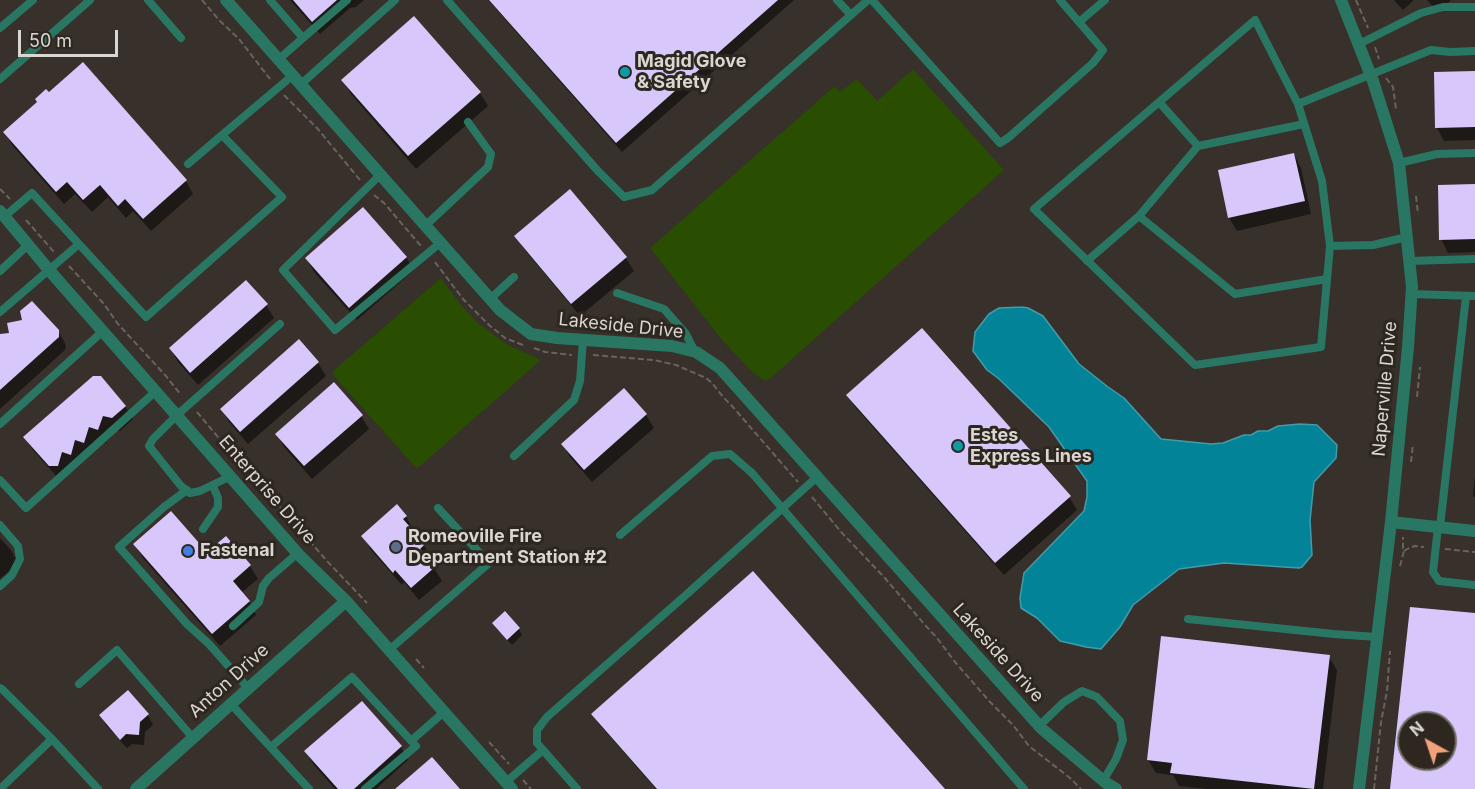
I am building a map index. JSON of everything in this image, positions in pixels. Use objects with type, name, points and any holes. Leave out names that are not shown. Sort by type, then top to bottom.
[{"type":"street","name":"Lakeside Drive","points":[[226,0],[500,310],[531,334],[672,346],[695,352],[720,369],[1039,726],[1103,781],[1116,789]]},
{"type":"street","name":"Naperville Drive","points":[[1341,0],[1371,75],[1399,163],[1411,294],[1408,347],[1390,522],[1359,789]]},
{"type":"street","name":"Enterprise Drive","points":[[2,213],[49,270],[298,553],[394,646],[444,712],[509,786]]},
{"type":"street","points":[[1390,522],[1475,531]]},
{"type":"street","name":"Anton Drive","points":[[136,789],[346,601]]},
{"type":"lane","points":[[0,28],[33,0]]},
{"type":"lane","points":[[0,79],[90,0]]},
{"type":"lane","points":[[148,0],[181,38]]},
{"type":"lane","points":[[270,0],[303,38]]},
{"type":"lane","points":[[278,60],[347,0]]},
{"type":"lane","points":[[188,164],[278,88],[296,80],[395,0]]},
{"type":"lane","points":[[447,0],[598,171],[624,197],[652,190],[870,0],[1000,143],[1093,63],[1103,50],[1060,0]]},
{"type":"lane","points":[[837,0],[851,15]]},
{"type":"lane","points":[[1079,22],[1105,0]]},
{"type":"lane","points":[[1359,44],[1421,14],[1443,7],[1475,7]]},
{"type":"lane","points":[[1255,20],[1298,104],[1322,181],[1330,246],[1321,346],[1195,365],[1034,209],[1159,102],[1255,20]]},
{"type":"lane","points":[[1298,104],[1431,51],[1475,51]]},
{"type":"lane","points":[[1159,102],[1198,146]]},
{"type":"lane","points":[[425,226],[488,167],[491,154],[468,122]]},
{"type":"lane","points":[[1087,261],[1139,216],[1198,146],[1304,124]]},
{"type":"lane","points":[[2,213],[15,207],[32,193],[146,317],[282,197],[222,135]]},
{"type":"lane","points":[[1399,163],[1437,154],[1475,153]]},
{"type":"lane","points":[[380,175],[283,270],[335,330],[440,243]]},
{"type":"lane","points":[[1139,216],[1235,294],[1327,279]]},
{"type":"lane","points":[[1330,246],[1373,245],[1407,237]]},
{"type":"lane","points":[[0,312],[80,244]]},
{"type":"lane","points":[[0,271],[28,245]]},
{"type":"lane","points":[[1409,261],[1475,258]]},
{"type":"lane","points":[[490,299],[514,277]]},
{"type":"lane","points":[[617,293],[664,309],[686,334],[695,352]]},
{"type":"lane","points":[[1411,294],[1471,296],[1433,572],[1439,581],[1475,585]]},
{"type":"lane","points":[[231,476],[213,486],[190,493],[149,446],[177,415],[280,324]]},
{"type":"lane","points":[[0,424],[103,331]]},
{"type":"lane","points":[[514,456],[574,400],[580,381],[583,340]]},
{"type":"lane","points":[[0,480],[26,508],[156,391]]},
{"type":"lane","points":[[620,536],[712,456],[730,454],[752,472],[1024,789]]},
{"type":"lane","points":[[577,789],[537,743],[537,730],[547,717],[817,477]]},
{"type":"lane","points":[[202,529],[218,507],[218,498],[213,486]]},
{"type":"lane","points":[[184,488],[119,547],[187,624],[248,688]]},
{"type":"lane","points":[[394,646],[489,563],[438,508]]},
{"type":"lane","points":[[0,525],[18,546],[20,560],[12,575],[0,586]]},
{"type":"lane","points":[[233,626],[259,602],[263,586],[270,578],[298,553]]},
{"type":"lane","points":[[1188,619],[1377,637]]},
{"type":"lane","points":[[79,684],[117,650],[193,738]]},
{"type":"lane","points":[[271,747],[352,677],[416,746],[365,789]]},
{"type":"lane","points":[[0,688],[52,739],[98,789]]},
{"type":"lane","points":[[1039,726],[1064,702],[1082,691],[1097,697],[1120,721],[1123,740],[1116,759],[1103,781]]},
{"type":"lane","points":[[231,704],[309,789]]},
{"type":"lane","points":[[412,740],[444,712]]},
{"type":"lane","points":[[0,789],[52,739]]},
{"type":"lane","points":[[509,786],[517,772],[543,750]]},
{"type":"path","points":[[202,0],[239,39],[278,88],[317,128],[428,253],[470,306],[505,338],[544,352],[654,360],[676,365],[712,383],[1029,746],[1081,789]]},
{"type":"path","points":[[0,189],[104,304],[118,324],[190,403],[226,448],[371,609]]},
{"type":"path","points":[[1398,574],[1404,551]]},
{"type":"path","points":[[1374,789],[1381,722],[1387,691],[1390,644]]},
{"type":"path","points":[[394,646],[426,670]]},
{"type":"path","points":[[487,740],[531,789]]},
{"type":"green space","points":[[913,69],[1004,170],[772,377],[763,380],[752,372],[722,340],[650,248],[835,86],[840,92],[857,79],[877,101]]},
{"type":"green space","points":[[441,278],[460,304],[478,323],[506,344],[541,360],[416,468],[333,375],[333,371]]},
{"type":"water","points":[[1022,307],[1043,316],[1079,364],[1124,398],[1161,439],[1223,443],[1258,431],[1268,431],[1278,426],[1317,425],[1337,445],[1336,458],[1314,482],[1310,520],[1312,555],[1302,567],[1224,563],[1179,569],[1133,605],[1120,627],[1101,649],[1060,641],[1037,618],[1021,608],[1020,598],[1024,573],[1084,511],[1087,497],[1087,481],[1049,427],[987,370],[973,351],[975,332],[989,314],[999,308]]},
{"type":"building","points":[[293,0],[337,0],[312,22]]},
{"type":"building","name":"Magid Glove & Safety","points":[[489,0],[778,0],[616,143]]},
{"type":"building","points":[[414,16],[481,92],[408,156],[341,80]]},
{"type":"building","points":[[83,62],[187,180],[143,219],[125,199],[118,206],[100,185],[83,200],[67,182],[56,192],[3,132],[37,102],[35,99],[46,89],[49,92]]},
{"type":"building","points":[[1475,71],[1475,127],[1435,128],[1434,72]]},
{"type":"building","points":[[1294,153],[1305,201],[1228,218],[1218,170]]},
{"type":"building","points":[[1475,184],[1475,239],[1439,240],[1438,185]]},
{"type":"building","points":[[570,189],[627,257],[571,304],[514,236]]},
{"type":"building","points":[[363,207],[407,257],[349,308],[305,258]]},
{"type":"building","points":[[246,280],[268,304],[190,373],[169,348]]},
{"type":"building","points":[[32,301],[59,330],[59,337],[0,390],[0,334],[9,333],[7,323],[22,320],[20,311]]},
{"type":"building","name":"Estes Express Lines","points":[[922,328],[1071,496],[995,563],[846,395]]},
{"type":"building","points":[[299,339],[319,362],[240,432],[220,409]]},
{"type":"building","points":[[93,376],[101,376],[126,406],[112,418],[103,416],[98,430],[89,427],[84,443],[75,440],[71,455],[62,452],[58,466],[49,466],[23,437]]},
{"type":"building","points":[[334,382],[363,415],[304,466],[275,434]]},
{"type":"building","points":[[624,388],[647,414],[584,470],[561,444]]},
{"type":"building","name":"Romeoville Fire Department Station #2","points":[[397,504],[407,516],[403,519],[425,544],[420,549],[435,567],[411,588],[395,570],[393,573],[361,536]]},
{"type":"building","points":[[171,511],[207,552],[226,536],[251,565],[233,581],[250,601],[212,634],[133,544]]},
{"type":"building","points":[[753,571],[945,789],[657,789],[591,714]]},
{"type":"building","points":[[1410,607],[1475,613],[1475,789],[1390,789],[1397,725],[1397,771],[1457,771],[1457,711],[1399,711]]},
{"type":"building","points":[[505,611],[520,628],[507,640],[492,623]]},
{"type":"building","points":[[1161,636],[1330,655],[1314,789],[1170,773],[1172,763],[1147,760]]},
{"type":"building","points":[[128,690],[149,714],[140,722],[139,735],[126,734],[120,740],[99,715]]},
{"type":"building","points":[[362,701],[402,746],[354,789],[338,789],[304,751]]},
{"type":"building","points":[[432,757],[460,789],[395,789]]},
{"type":"place","name":"Magid Glove & Safety","points":[[625,72]]},
{"type":"place","name":"Estes Express Lines","points":[[958,446]]},
{"type":"place","name":"Romeoville Fire Department Station #2","points":[[396,547]]},
{"type":"place","name":"Fastenal","points":[[188,551]]}]
